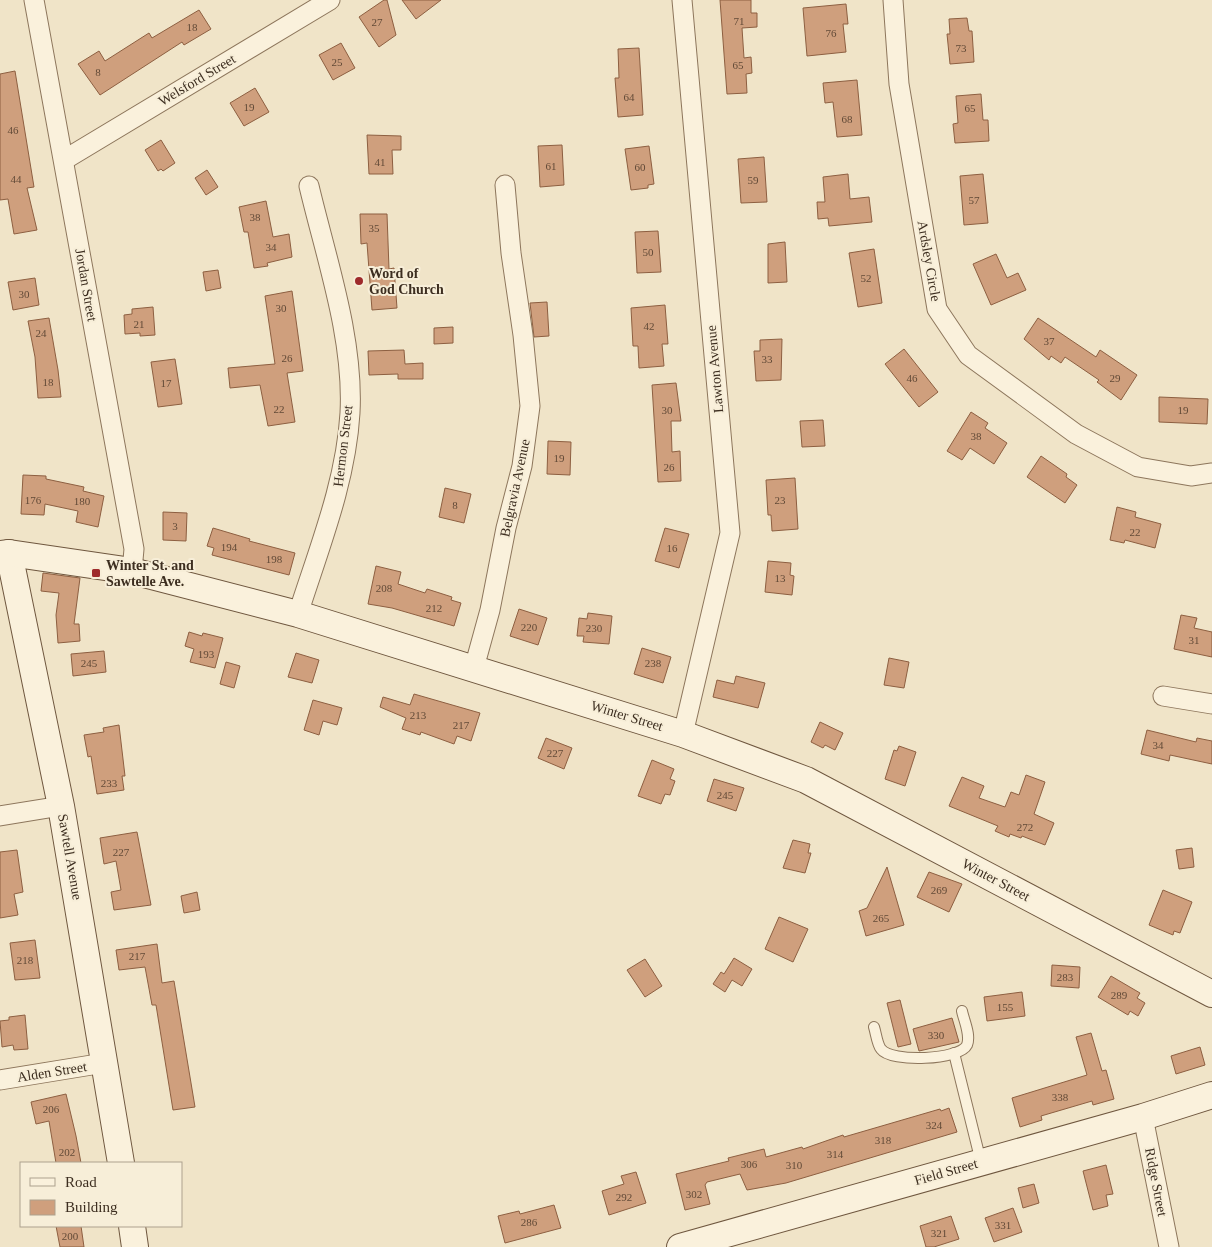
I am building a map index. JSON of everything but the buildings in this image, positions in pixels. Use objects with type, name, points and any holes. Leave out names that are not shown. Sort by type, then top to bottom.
[{"type":"main road","name":"Winter Street","points":[[5,553],[132,570],[298,614],[683,734],[806,780],[1212,994]]},
{"type":"main road","name":"Sawtell Avenue","points":[[5,553],[61,806],[121,1162]]},
{"type":"main road","name":"Field Street","points":[[680,1247],[1143,1118],[1212,1095]]},
{"type":"main road","points":[[132,1227],[135,1247]]},
{"type":"street","name":"Jordan Street","points":[[34,0],[134,549],[132,570]]},
{"type":"street","name":"Welsford Street","points":[[64,160],[330,0]]},
{"type":"street","name":"Lawton Avenue","points":[[682,0],[730,533],[683,734]]},
{"type":"street","name":"Ardsley Circle","points":[[893,0],[899,84],[937,309],[968,355],[1076,434],[1138,467],[1191,476],[1212,473]]},
{"type":"street","name":"Belgravia Avenue","points":[[474,668],[490,610],[506,528],[522,466],[530,406],[523,334],[511,252],[505,185]]},
{"type":"street","name":"Hermon Street","points":[[298,614],[338,490],[350,412],[346,342],[309,186]]},
{"type":"street","points":[[1163,696],[1212,704]]},
{"type":"street","points":[[0,816],[61,806]]},
{"type":"street","name":"Alden Street","points":[[0,1080],[104,1063]]},
{"type":"street","name":"Ridge Street","points":[[1143,1118],[1169,1247]]},
{"type":"lane","points":[[874,1027],[880,1049],[889,1055],[897,1058],[929,1058],[961,1051],[968,1043],[962,1011]]},
{"type":"lane","points":[[954,1053],[981,1163]]},
{"type":"place","name":"Word of God Church","points":[[359,281]]},
{"type":"place","name":"Winter St. and Sawtelle Ave.","points":[[96,573]]}]
